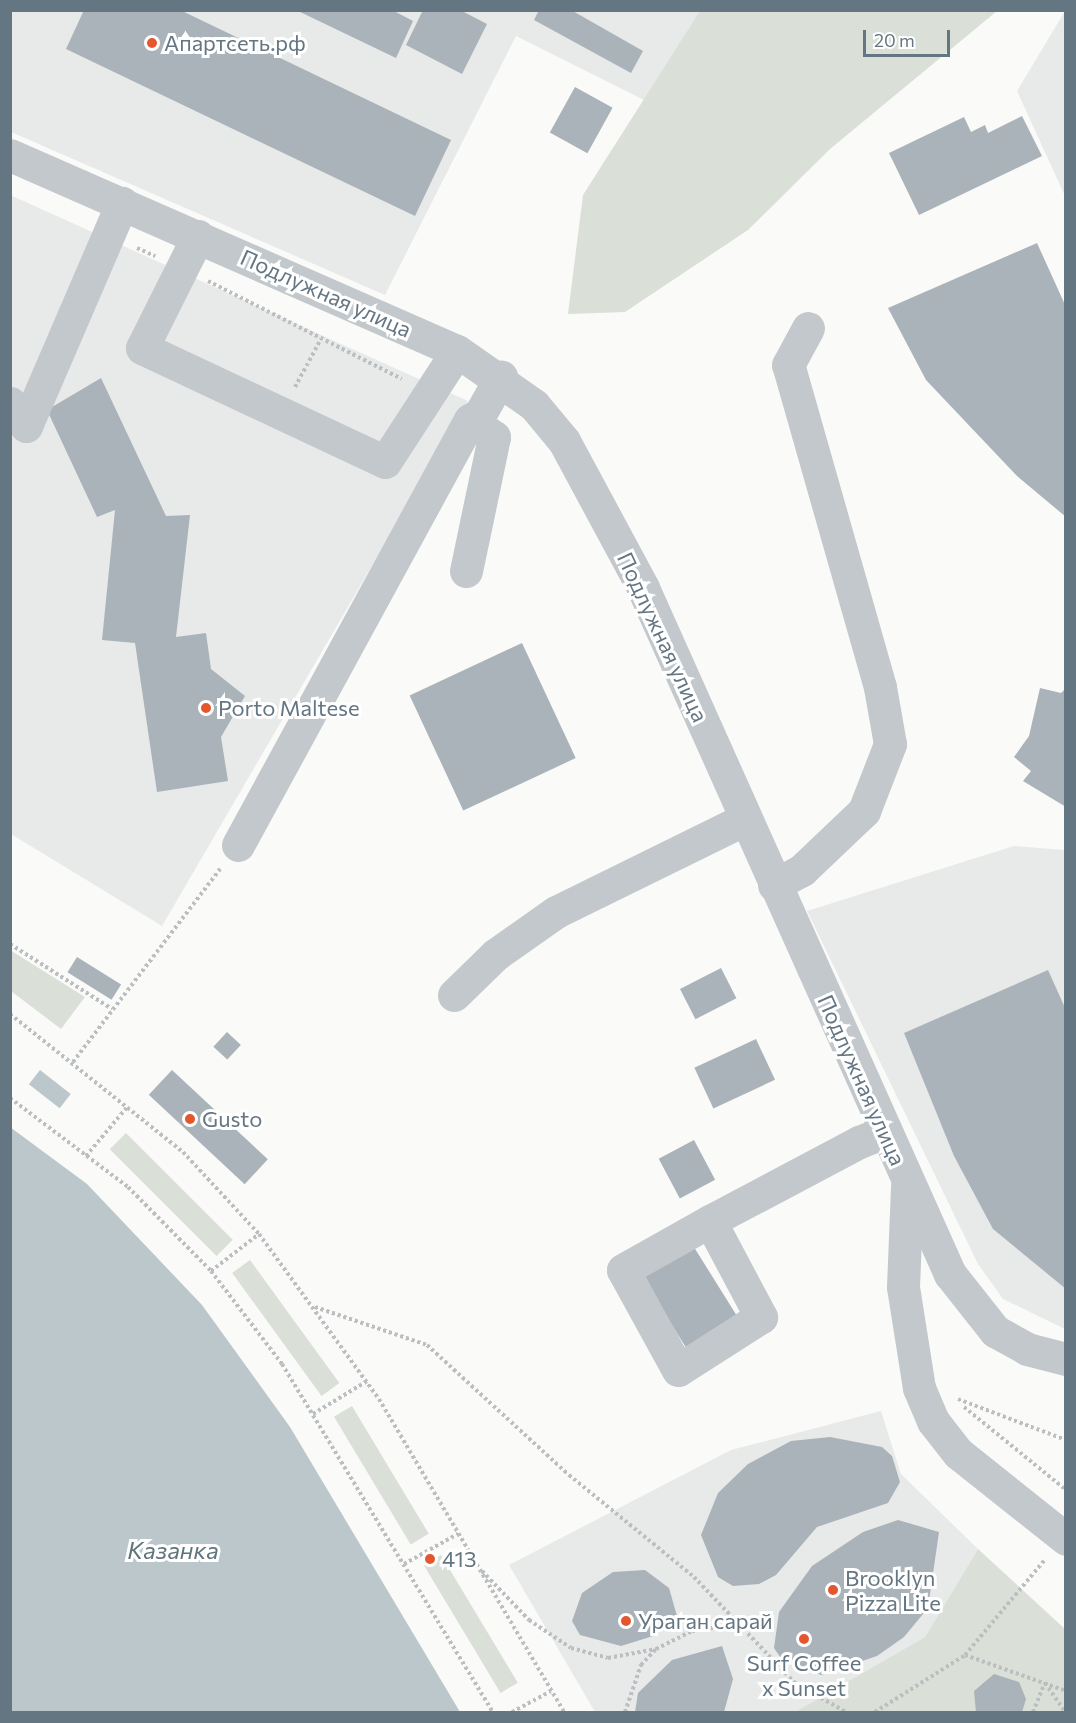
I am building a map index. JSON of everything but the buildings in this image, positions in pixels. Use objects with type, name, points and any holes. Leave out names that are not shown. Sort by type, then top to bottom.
[{"type":"street","name":"Подлужная улица","points":[[10,155],[457,351],[501,377],[534,405],[564,441],[644,588],[907,1182],[973,1310],[995,1331],[1027,1349],[1065,1359]]},
{"type":"street","points":[[10,403],[26,426],[122,203]]},
{"type":"street","points":[[198,236],[142,348],[385,462],[457,351]]},
{"type":"street","points":[[774,885],[802,870],[864,811],[890,744],[880,687],[788,365],[808,328]]},
{"type":"street","points":[[238,845],[470,420],[480,414],[501,377]]},
{"type":"street","points":[[466,571],[494,436],[470,420]]},
{"type":"street","points":[[454,996],[495,955],[556,912],[745,819]]},
{"type":"street","points":[[710,1221],[761,1317],[678,1370],[623,1270],[710,1221],[885,1132]]},
{"type":"street","points":[[907,1182],[903,1287],[919,1388],[930,1414],[958,1453],[1056,1549]]},
{"type":"path","points":[[108,235],[182,268],[431,393]]},
{"type":"path","points":[[73,1062],[238,845]]},
{"type":"path","points":[[10,944],[112,1009]]},
{"type":"path","points":[[10,1014],[183,1152],[259,1234],[367,1381],[564,1713]]},
{"type":"path","points":[[10,1098],[128,1187],[211,1271],[282,1364],[493,1713]]},
{"type":"path","points":[[86,1156],[128,1106]]},
{"type":"path","points":[[211,1271],[259,1234]]},
{"type":"path","points":[[314,1307],[426,1345],[569,1475],[694,1577],[734,1625],[795,1683],[846,1713]]},
{"type":"path","points":[[313,1414],[367,1381]]},
{"type":"path","points":[[1065,1440],[949,1395],[1065,1490]]},
{"type":"path","points":[[404,1564],[458,1534]]},
{"type":"path","points":[[874,1713],[965,1655],[1056,1549]]},
{"type":"path","points":[[478,1566],[529,1620],[571,1648],[608,1658],[656,1648],[692,1631],[734,1625]]},
{"type":"path","points":[[625,1713],[641,1665],[656,1648]]},
{"type":"path","points":[[965,1655],[1065,1691]]},
{"type":"path","points":[[1033,1713],[1045,1683]]},
{"type":"path","points":[[1045,1683],[1065,1713]]},
{"type":"path","points":[[512,1713],[551,1690]]},
{"type":"path","points":[[883,1707],[886,1713]]},
{"type":"shaded area","points":[[11,11],[714,11],[654,105],[516,36],[385,295],[11,132]]},
{"type":"shaded area","points":[[700,11],[997,11],[830,149],[748,230],[625,312],[568,314],[583,195]]},
{"type":"shaded area","points":[[1066,11],[1065,196],[1017,91]]},
{"type":"shaded area","points":[[10,195],[468,401],[162,926],[11,834]]},
{"type":"shaded area","points":[[1014,846],[1065,850],[1065,1329],[1003,1299],[978,1264],[807,911]]},
{"type":"shaded area","points":[[10,950],[85,997],[61,1029],[11,991]]},
{"type":"shaded area","points":[[126,1133],[233,1240],[217,1256],[110,1149]]},
{"type":"shaded area","points":[[250,1260],[339,1383],[322,1396],[232,1273]]},
{"type":"shaded area","points":[[352,1406],[429,1534],[411,1545],[334,1417]]},
{"type":"shaded area","points":[[881,1411],[901,1474],[978,1549],[925,1637],[795,1712],[595,1712],[509,1565],[731,1450]]},
{"type":"shaded area","points":[[978,1549],[1065,1629],[1065,1712],[795,1712],[925,1637]]},
{"type":"shaded area","points":[[441,1555],[518,1683],[501,1693],[424,1565]]},
{"type":"water","points":[[40,1070],[71,1094],[60,1108],[29,1084]]},
{"type":"water","name":"Казанка","points":[[10,1127],[87,1184],[202,1305],[290,1427],[460,1712],[11,1712]]},
{"type":"place","name":"Апартсеть.рф","points":[[152,43]]},
{"type":"place","name":"Porto Maltese","points":[[206,708]]},
{"type":"place","name":"Gusto","points":[[190,1119]]},
{"type":"place","name":"413","points":[[430,1559]]},
{"type":"place","name":"Brooklyn Pizza Lite","points":[[833,1590]]},
{"type":"place","name":"Ураган сарай","points":[[626,1621]]},
{"type":"place","name":"Surf Coffee x Sunset","points":[[804,1639]]}]
